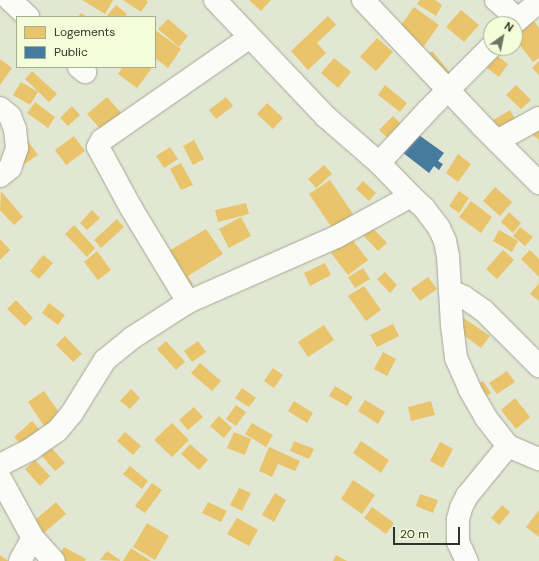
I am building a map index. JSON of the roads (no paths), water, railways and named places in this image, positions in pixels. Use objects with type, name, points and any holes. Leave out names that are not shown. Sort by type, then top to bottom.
[{"type":"street","points":[[10,0],[27,16]]},
{"type":"street","points":[[215,0],[325,116],[379,163],[424,208],[439,228],[445,241],[448,256],[456,358],[470,390],[486,418],[508,446],[539,460]]},
{"type":"street","points":[[363,0],[539,183]]},
{"type":"street","points":[[496,0],[511,16]]},
{"type":"street","points":[[522,16],[539,0]]},
{"type":"street","points":[[188,302],[131,208],[98,147],[102,140],[250,37]]},
{"type":"street","points":[[379,163],[483,55]]},
{"type":"street","points":[[0,108],[10,116],[15,129],[17,148],[10,168],[0,176]]},
{"type":"street","points":[[497,141],[539,118]]},
{"type":"street","points":[[0,465],[31,449],[57,431],[72,414],[105,360],[132,338],[188,302],[338,236],[411,196]]},
{"type":"street","points":[[450,291],[464,297],[484,311],[539,366]]},
{"type":"street","points":[[467,561],[458,542],[456,531],[461,508],[467,496],[508,446]]},
{"type":"street","points":[[0,478],[33,538],[54,561]]},
{"type":"street","points":[[20,561],[33,538]]}]
